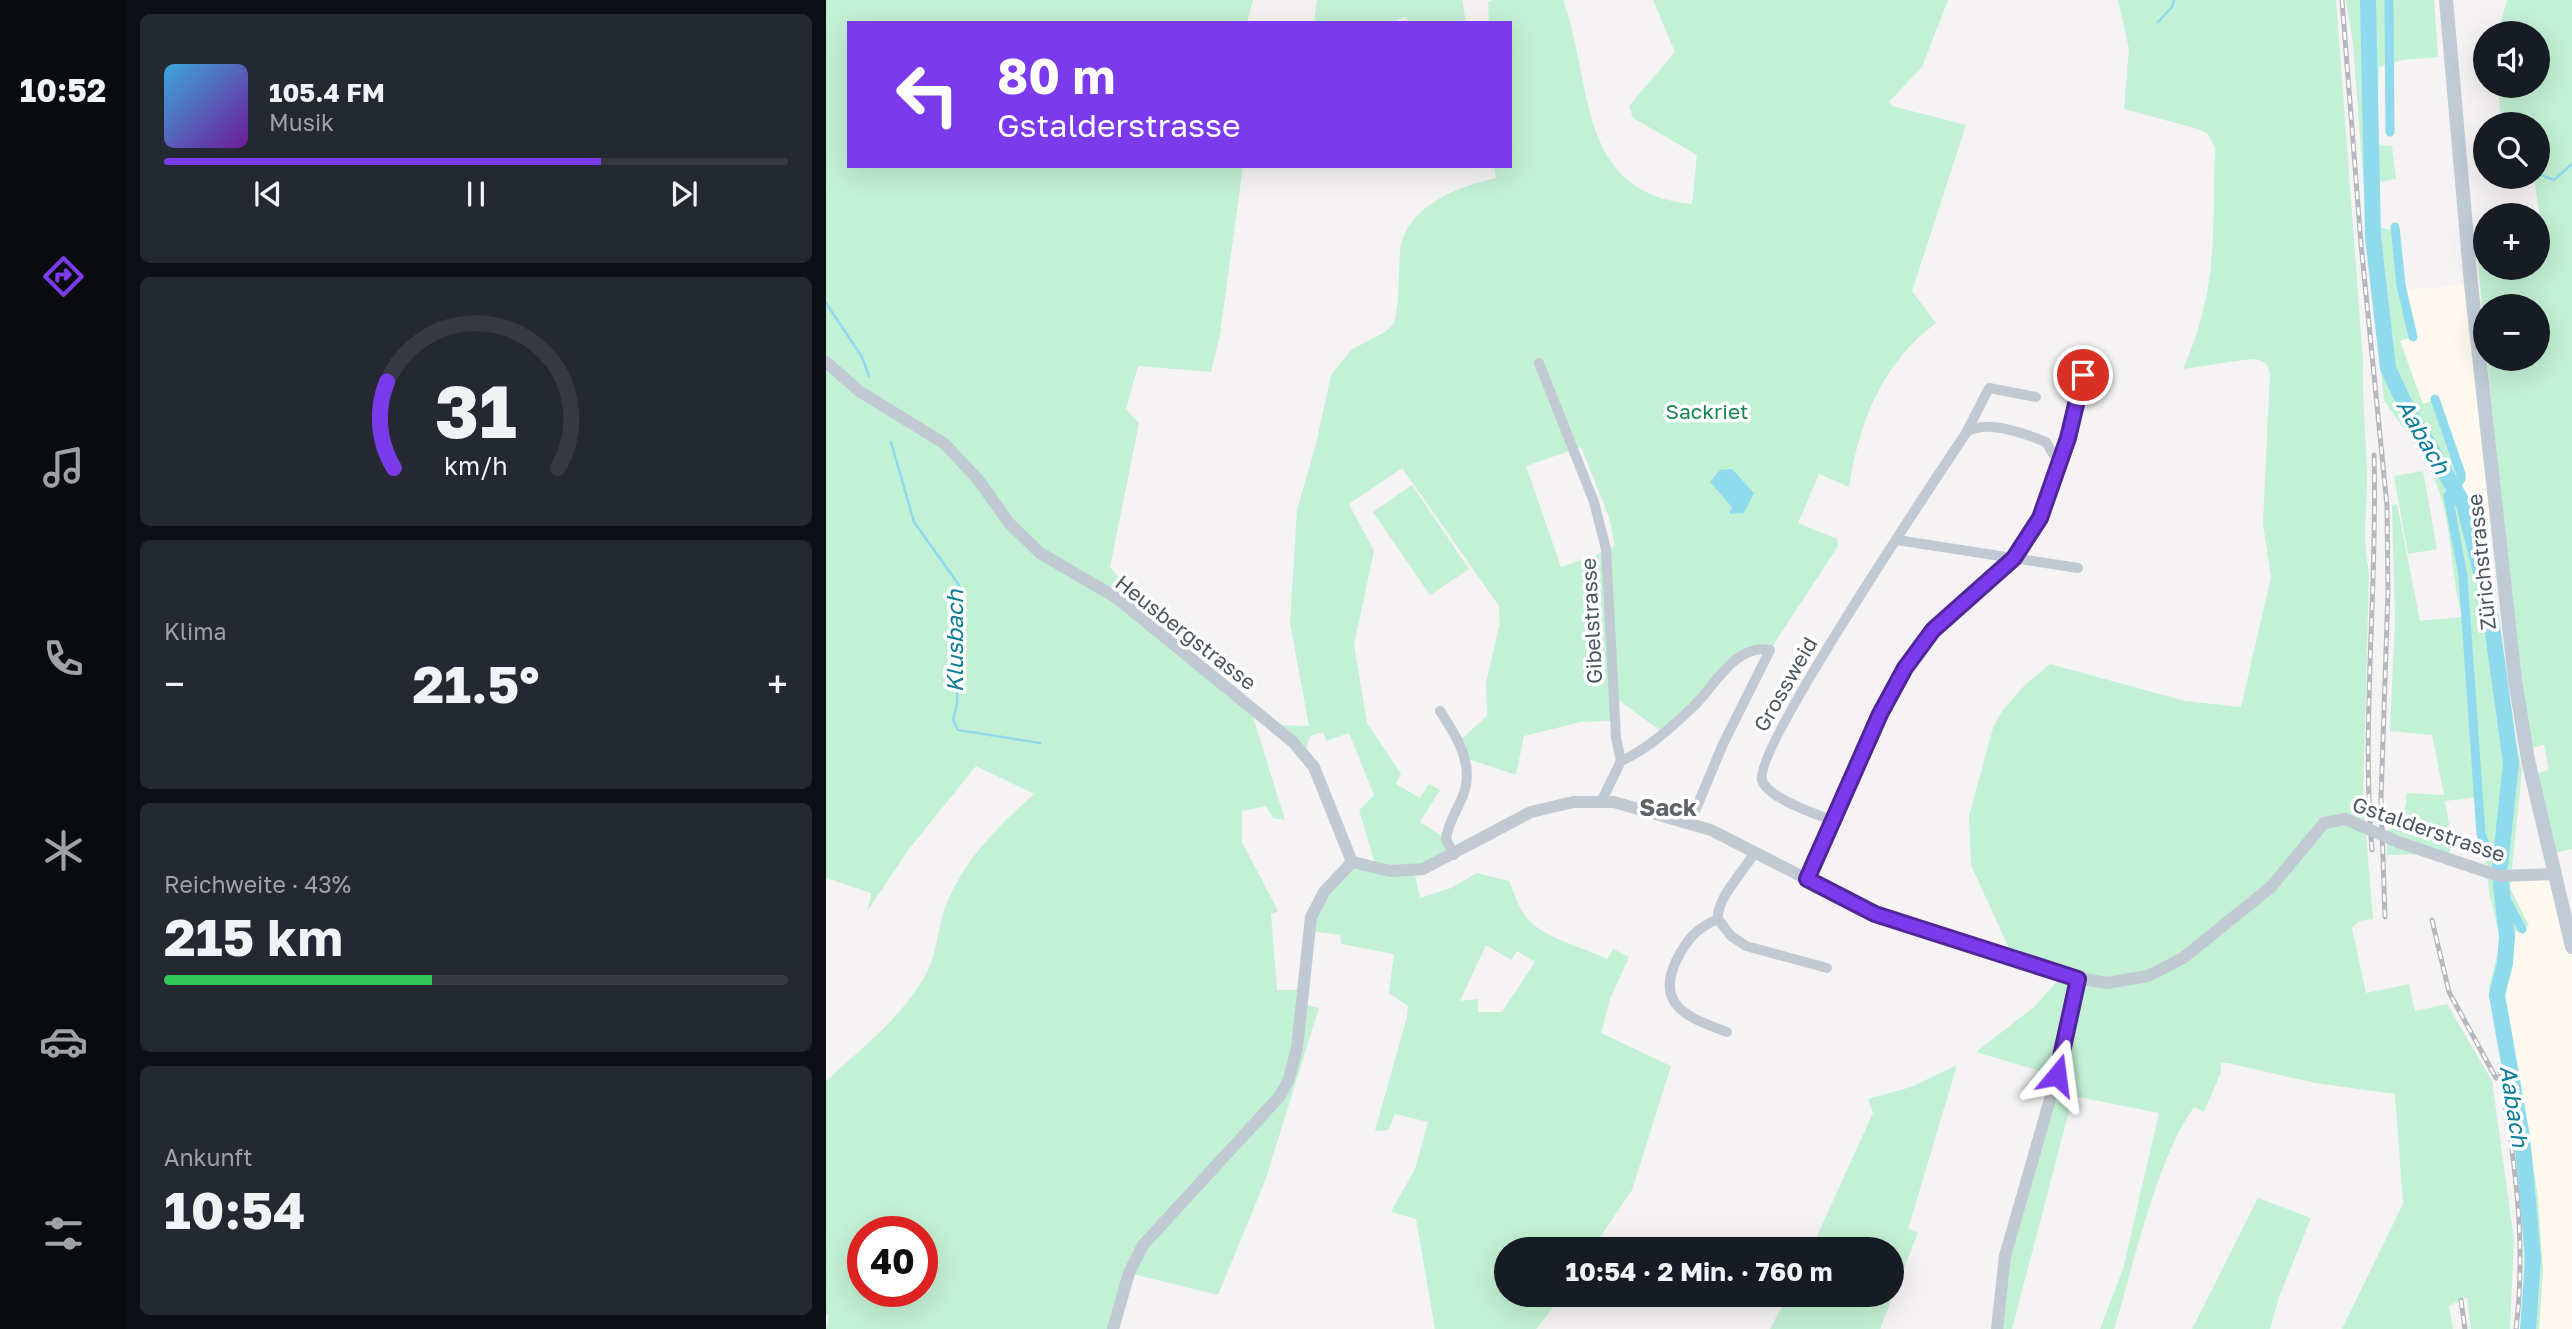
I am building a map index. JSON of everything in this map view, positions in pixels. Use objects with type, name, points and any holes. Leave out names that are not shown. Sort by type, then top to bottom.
[{"type":"main road","name":"Zürichstrasse","points":[[2446,0],[2471,283],[2508,627],[2527,754],[2572,947]]},
{"type":"street","name":"Heusbergstrasse","points":[[826,362],[859,391],[946,443],[980,482],[1009,523],[1040,553],[1117,598],[1293,742],[1318,775],[1352,862]]},
{"type":"street","name":"Gibelstrasse","points":[[1539,363],[1594,502],[1606,549],[1616,738],[1621,761]]},
{"type":"street","points":[[1807,879],[1880,714],[1913,655],[1943,620],[2014,558],[2046,505],[2057,462],[2068,438],[2083,375]]},
{"type":"street","name":"Grossweid","points":[[1834,821],[1768,791],[1761,772],[1804,687],[1966,433],[1989,388],[2036,397]]},
{"type":"street","points":[[1966,433],[1976,427],[1989,427],[2038,439],[2052,448],[2057,462]]},
{"type":"street","points":[[1897,540],[2078,568]]},
{"type":"street","points":[[1602,800],[1621,761],[1680,719],[1738,659],[1756,650],[1770,650],[1723,744],[1690,823]]},
{"type":"street","points":[[1440,711],[1459,741],[1465,758],[1467,782],[1446,839],[1454,855]]},
{"type":"street","name":"Gstalderstrasse","points":[[1352,862],[1391,871],[1433,866],[1531,812],[1573,802],[1602,800],[1690,823],[1755,852],[1882,916],[2078,979],[2120,982],[2162,970],[2183,958],[2271,887],[2324,823],[2345,819],[2398,842],[2499,876],[2556,874]]},
{"type":"street","points":[[1755,852],[1742,875],[1721,900],[1718,919],[1731,936],[1746,946],[1827,968]]},
{"type":"street","points":[[1113,1329],[1129,1273],[1143,1245],[1280,1097],[1289,1079],[1297,1048],[1311,918],[1324,892],[1352,862]]},
{"type":"street","points":[[1718,919],[1689,937],[1670,974],[1668,989],[1675,1003],[1688,1016],[1727,1032]]},
{"type":"street","points":[[1997,1329],[2005,1256],[2065,1047],[2078,979]]},
{"type":"shaded area","points":[[2464,285],[2473,349],[2473,371],[2476,371],[2480,398],[2493,528],[2480,529],[2476,510],[2458,485],[2437,400],[2423,404],[2400,341],[2415,336],[2404,290]]},
{"type":"shaded area","points":[[2556,874],[2572,947],[2572,1329],[2539,1329],[2543,1271],[2538,1199],[2529,1134],[2502,996],[2513,949],[2514,898],[2510,888],[2511,877]]},
{"type":"green space","points":[[826,0],[1253,0],[1248,21],[847,21],[847,168],[1243,168],[1220,334],[1211,372],[1138,366],[1126,409],[1139,423],[1110,567],[1137,599],[1137,614],[1250,707],[1285,820],[1273,818],[1266,806],[1242,811],[1242,842],[1278,911],[1271,914],[1277,990],[1303,990],[1302,1004],[1319,1008],[1265,1181],[1218,1295],[1129,1273],[1113,1329],[826,1329],[829,1316],[826,1314],[826,1081],[881,1031],[918,988],[930,964],[944,911],[960,877],[994,833],[1034,794],[976,766],[909,849],[868,910],[871,893],[826,878]]},
{"type":"green space","points":[[1317,0],[1462,0],[1466,21],[1408,21],[1405,17],[1396,21],[1314,21]]},
{"type":"green space","name":"Sackriet","points":[[1563,0],[1595,129],[1608,157],[1627,179],[1654,196],[1692,204],[1697,155],[1633,118],[1629,106],[1675,52],[1653,0],[1948,0],[1922,67],[1889,102],[1892,106],[1966,125],[1912,291],[1936,323],[1917,339],[1887,375],[1859,440],[1849,487],[1819,474],[1798,523],[1837,539],[1838,546],[1770,650],[1744,655],[1662,732],[1617,699],[1609,549],[1615,546],[1609,517],[1581,447],[1526,466],[1561,567],[1604,552],[1613,721],[1581,722],[1524,736],[1516,775],[1465,758],[1459,741],[1487,716],[1486,683],[1500,623],[1499,606],[1402,468],[1349,504],[1374,551],[1354,645],[1367,723],[1401,774],[1396,784],[1420,798],[1429,784],[1440,790],[1420,822],[1446,839],[1454,855],[1414,870],[1420,898],[1451,888],[1477,873],[1509,881],[1523,912],[1541,930],[1607,959],[1613,949],[1629,957],[1610,999],[1601,1033],[1671,1066],[1632,1190],[1600,1237],[1494,1237],[1494,1307],[1553,1307],[1536,1329],[1435,1329],[1416,1219],[1391,1212],[1415,1169],[1428,1122],[1395,1114],[1388,1130],[1375,1131],[1407,1017],[1408,1006],[1389,993],[1394,954],[1341,944],[1340,935],[1308,931],[1345,868],[1376,867],[1359,810],[1374,795],[1349,733],[1326,741],[1323,732],[1310,736],[1305,755],[1274,725],[1309,726],[1290,623],[1297,510],[1316,444],[1331,375],[1351,350],[1385,332],[1394,324],[1400,253],[1411,223],[1422,211],[1449,194],[1496,178],[1494,168],[1512,168],[1512,21],[1489,21],[1488,2]],"holes":[[[1486,945],[1511,960],[1517,951],[1535,962],[1502,1012],[1478,1012],[1478,999],[1460,1001]]]},
{"type":"green space","points":[[2118,0],[2336,0],[2363,361],[2367,475],[2365,536],[2369,572],[2363,796],[2373,919],[2359,921],[2352,928],[2366,993],[2409,984],[2415,1011],[2447,1004],[2492,1081],[2514,1239],[2510,1329],[2471,1329],[2467,1297],[2449,1306],[2453,1329],[2342,1329],[2403,1204],[2395,1094],[2315,1083],[2221,1063],[2221,1072],[2204,1112],[2194,1107],[2168,1155],[2147,1214],[2114,1329],[2100,1329],[2123,1269],[2159,1113],[2073,1096],[2012,1329],[1997,1329],[1997,1309],[2057,1076],[1976,1052],[2034,1007],[2063,975],[2013,957],[1971,865],[1969,816],[1993,728],[2002,711],[2025,685],[2050,664],[2185,701],[2241,707],[2271,577],[2263,524],[2270,373],[2268,367],[2264,362],[2251,359],[2183,369],[2195,340],[2208,286],[2213,234],[2215,148],[2208,134],[2198,129],[2124,109],[2129,49]]},
{"type":"green space","points":[[2346,0],[2434,0],[2438,57],[2402,60],[2379,67],[2376,145],[2392,146],[2396,179],[2379,182],[2376,151],[2378,226],[2398,233],[2404,290],[2415,336],[2400,341],[2423,404],[2437,399],[2462,472],[2458,485],[2476,510],[2495,601],[2514,734],[2522,770],[2510,888],[2529,926],[2513,932],[2513,949],[2502,996],[2529,1134],[2538,1199],[2543,1271],[2539,1329],[2521,1329],[2524,1279],[2523,1203],[2514,1126],[2489,987],[2501,941],[2489,892],[2479,797],[2445,801],[2452,842],[2447,861],[2429,854],[2387,855],[2387,831],[2402,815],[2406,805],[2406,793],[2444,795],[2432,735],[2390,731],[2395,621],[2392,505],[2397,504],[2420,621],[2462,617],[2442,499],[2419,450],[2384,400],[2368,243],[2353,44]]},
{"type":"green space","points":[[2507,0],[2572,0],[2572,849],[2551,854],[2532,775],[2549,770],[2544,745],[2531,748],[2514,629],[2488,371],[2550,371],[2550,294],[2481,294],[2480,280],[2550,280],[2550,203],[2538,203],[2536,189],[2550,189],[2550,112],[2500,112],[2499,98],[2550,98],[2550,21],[2501,21]]},
{"type":"green space","points":[[2423,471],[2437,549],[2408,554],[2394,476]]},
{"type":"green space","points":[[1412,485],[1469,569],[1430,595],[1373,512]]},
{"type":"green space","points":[[1957,1065],[1908,1229],[1918,1233],[1904,1268],[1904,1237],[1816,1237],[1873,1113],[1868,1099],[1911,1087]]},
{"type":"green space","points":[[2258,1198],[2311,1218],[2279,1297],[2270,1329],[2192,1329]]},
{"type":"green space","points":[[1782,1307],[1889,1307],[1880,1329],[1770,1329]]},
{"type":"water","points":[[1732,469],[1754,493],[1744,513],[1729,514],[1732,507],[1710,482],[1720,470]]},
{"type":"waterway","points":[[2158,22],[2172,7],[2174,0]]},
{"type":"waterway","name":"Aabach","points":[[2368,0],[2373,237],[2388,368],[2407,409],[2464,505],[2489,604],[2511,763],[2500,866]]},
{"type":"waterway","points":[[2389,0],[2390,132]]},
{"type":"waterway","points":[[2550,178],[2554,180],[2572,164]]},
{"type":"waterway","points":[[2395,227],[2401,285],[2413,337]]},
{"type":"waterway","name":"Klusbach","points":[[826,303],[862,357],[869,376]]},
{"type":"waterway","points":[[2435,399],[2461,474],[2461,479],[2448,496],[2463,576],[2481,834],[2485,844],[2499,861]]},
{"type":"waterway","name":"Klusbach","points":[[891,442],[914,522],[959,585],[957,704],[953,720],[958,730],[1040,743]]},
{"type":"waterway","name":"Aabach","points":[[2501,884],[2507,937],[2505,963],[2497,995],[2522,1137],[2533,1259],[2528,1329]]},
{"type":"waterway","points":[[2501,890],[2522,929]]},
{"type":"railway","points":[[2342,0],[2361,244],[2387,506],[2388,592],[2381,798],[2385,917]]},
{"type":"railway","points":[[2372,850],[2368,751],[2374,455]]},
{"type":"railway","points":[[2432,920],[2449,992],[2496,1078]]},
{"type":"railway","points":[[2499,1066],[2517,1197],[2520,1263],[2516,1329]]},
{"type":"railway","points":[[2461,1300],[2465,1329]]},
{"type":"district","name":"Sack","points":[[1668,806]]},
{"type":"route","points":[[2057,1075],[2078,979],[1875,914],[1807,879],[1880,714],[1913,655],[1933,630],[2014,558],[2040,518],[2051,490],[2057,462],[2068,438],[2083,375]]}]
